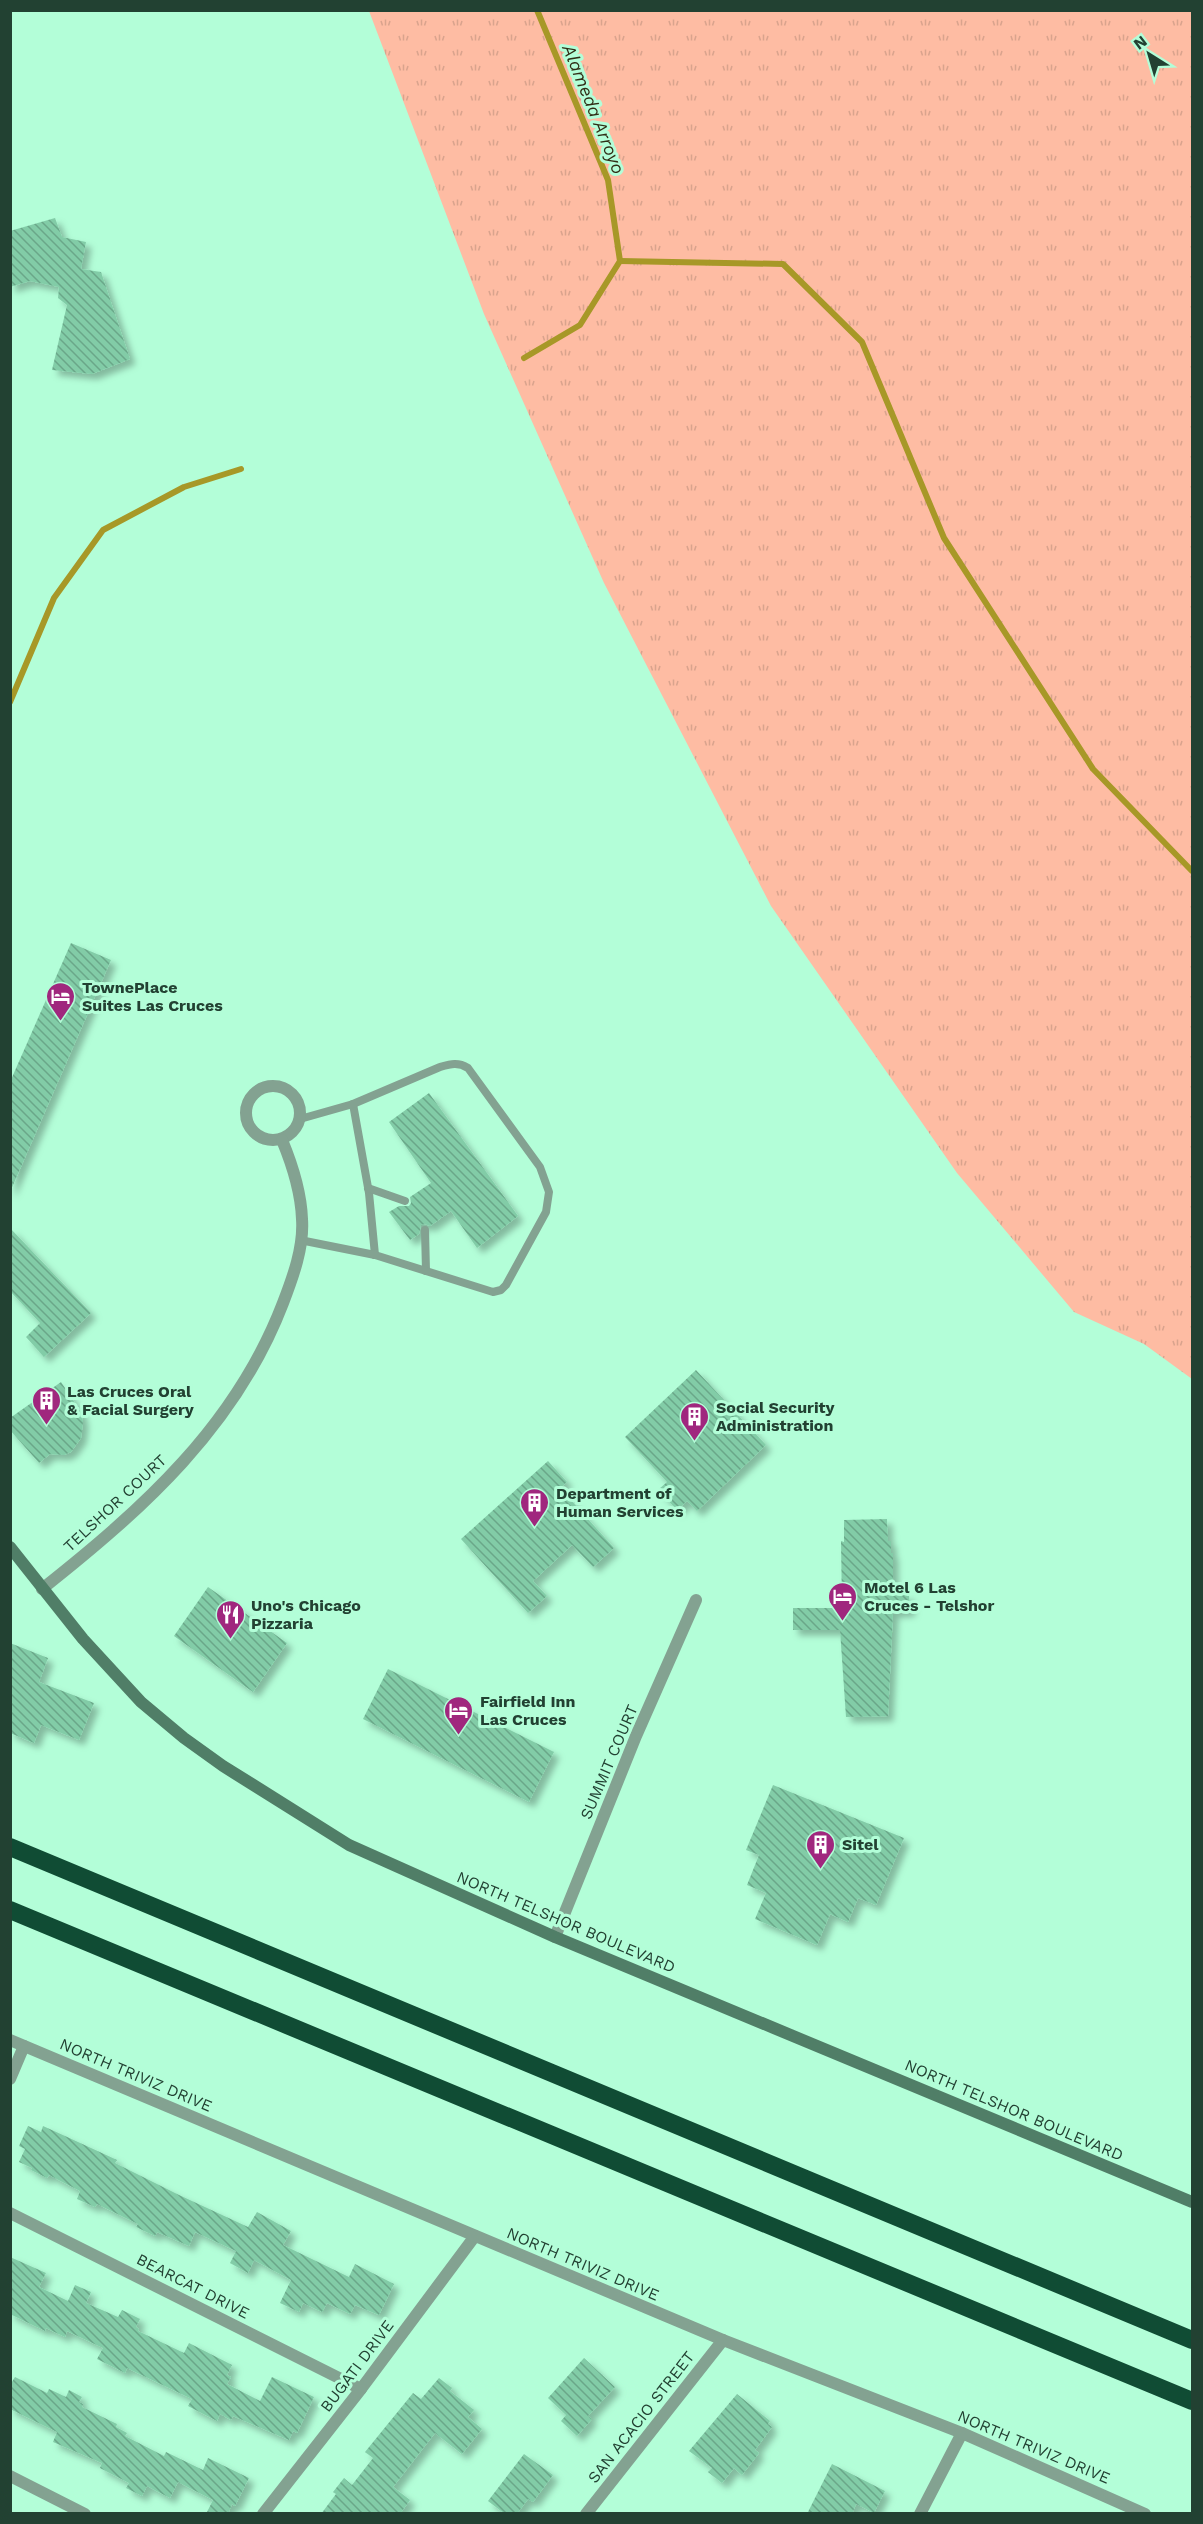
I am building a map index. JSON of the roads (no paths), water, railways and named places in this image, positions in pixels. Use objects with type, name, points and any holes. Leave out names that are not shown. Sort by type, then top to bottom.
[{"type":"highway","points":[[10,1847],[1192,2340]]},
{"type":"highway","points":[[10,1910],[1192,2401]]},
{"type":"main road","name":"NORTH TELSHOR BOULEVARD","points":[[10,1546],[83,1639],[141,1702],[183,1738],[223,1766],[349,1845],[555,1937],[1192,2202]]},
{"type":"street","points":[[272,1086],[289,1091],[299,1104],[300,1119],[294,1132],[282,1140],[263,1139],[248,1127],[246,1108],[255,1092],[272,1086]]},
{"type":"street","name":"TELSHOR COURT","points":[[42,1588],[108,1537],[151,1497],[204,1438],[243,1386],[270,1338],[296,1272],[302,1219],[292,1164],[282,1140]]},
{"type":"street","name":"SUMMIT COURT","points":[[555,1937],[636,1736],[696,1600]]},
{"type":"street","name":"NORTH TRIVIZ DRIVE","points":[[10,2040],[723,2340],[962,2433],[1145,2514]]},
{"type":"street","points":[[10,2079],[24,2046]]},
{"type":"street","name":"BEARCAT DRIVE","points":[[10,2213],[362,2389]]},
{"type":"street","name":"BUGATI DRIVE","points":[[263,2514],[362,2389],[475,2236]]},
{"type":"street","name":"SAN ACACIO STREET","points":[[586,2514],[723,2340]]},
{"type":"street","points":[[920,2514],[962,2433]]},
{"type":"street","points":[[10,2476],[85,2514]]},
{"type":"lane","points":[[300,1119],[353,1104],[440,1067],[454,1063],[462,1065],[468,1068],[527,1149],[547,1181],[549,1204],[501,1290],[493,1292],[375,1255],[300,1240]]},
{"type":"lane","points":[[353,1104],[368,1188],[375,1255]]},
{"type":"lane","points":[[368,1188],[405,1201]]},
{"type":"lane","points":[[425,1230],[426,1271]]},
{"type":"waterway","name":"Alameda Arroyo","points":[[524,358],[580,325],[620,261],[608,180],[537,10]]},
{"type":"waterway","points":[[620,261],[783,264],[862,342],[944,538],[1093,769],[1192,871]]},
{"type":"waterway","name":"Alameda Arroyo","points":[[10,702],[54,598],[103,530],[184,487],[241,469]]},
{"type":"place","name":"TownePlace Suites Las Cruces","points":[[61,1022]]},
{"type":"place","name":"Las Cruces Oral & Facial Surgery","points":[[46,1426]]},
{"type":"place","name":"Social Security Administration","points":[[695,1442]]},
{"type":"place","name":"Department of Human Services","points":[[535,1528]]},
{"type":"place","name":"Motel 6 Las Cruces - Telshor","points":[[843,1622]]},
{"type":"place","name":"Uno's Chicago Pizzaria","points":[[230,1640]]},
{"type":"place","name":"Fairfield Inn Las Cruces","points":[[459,1736]]},
{"type":"place","name":"Sitel","points":[[821,1870]]}]
